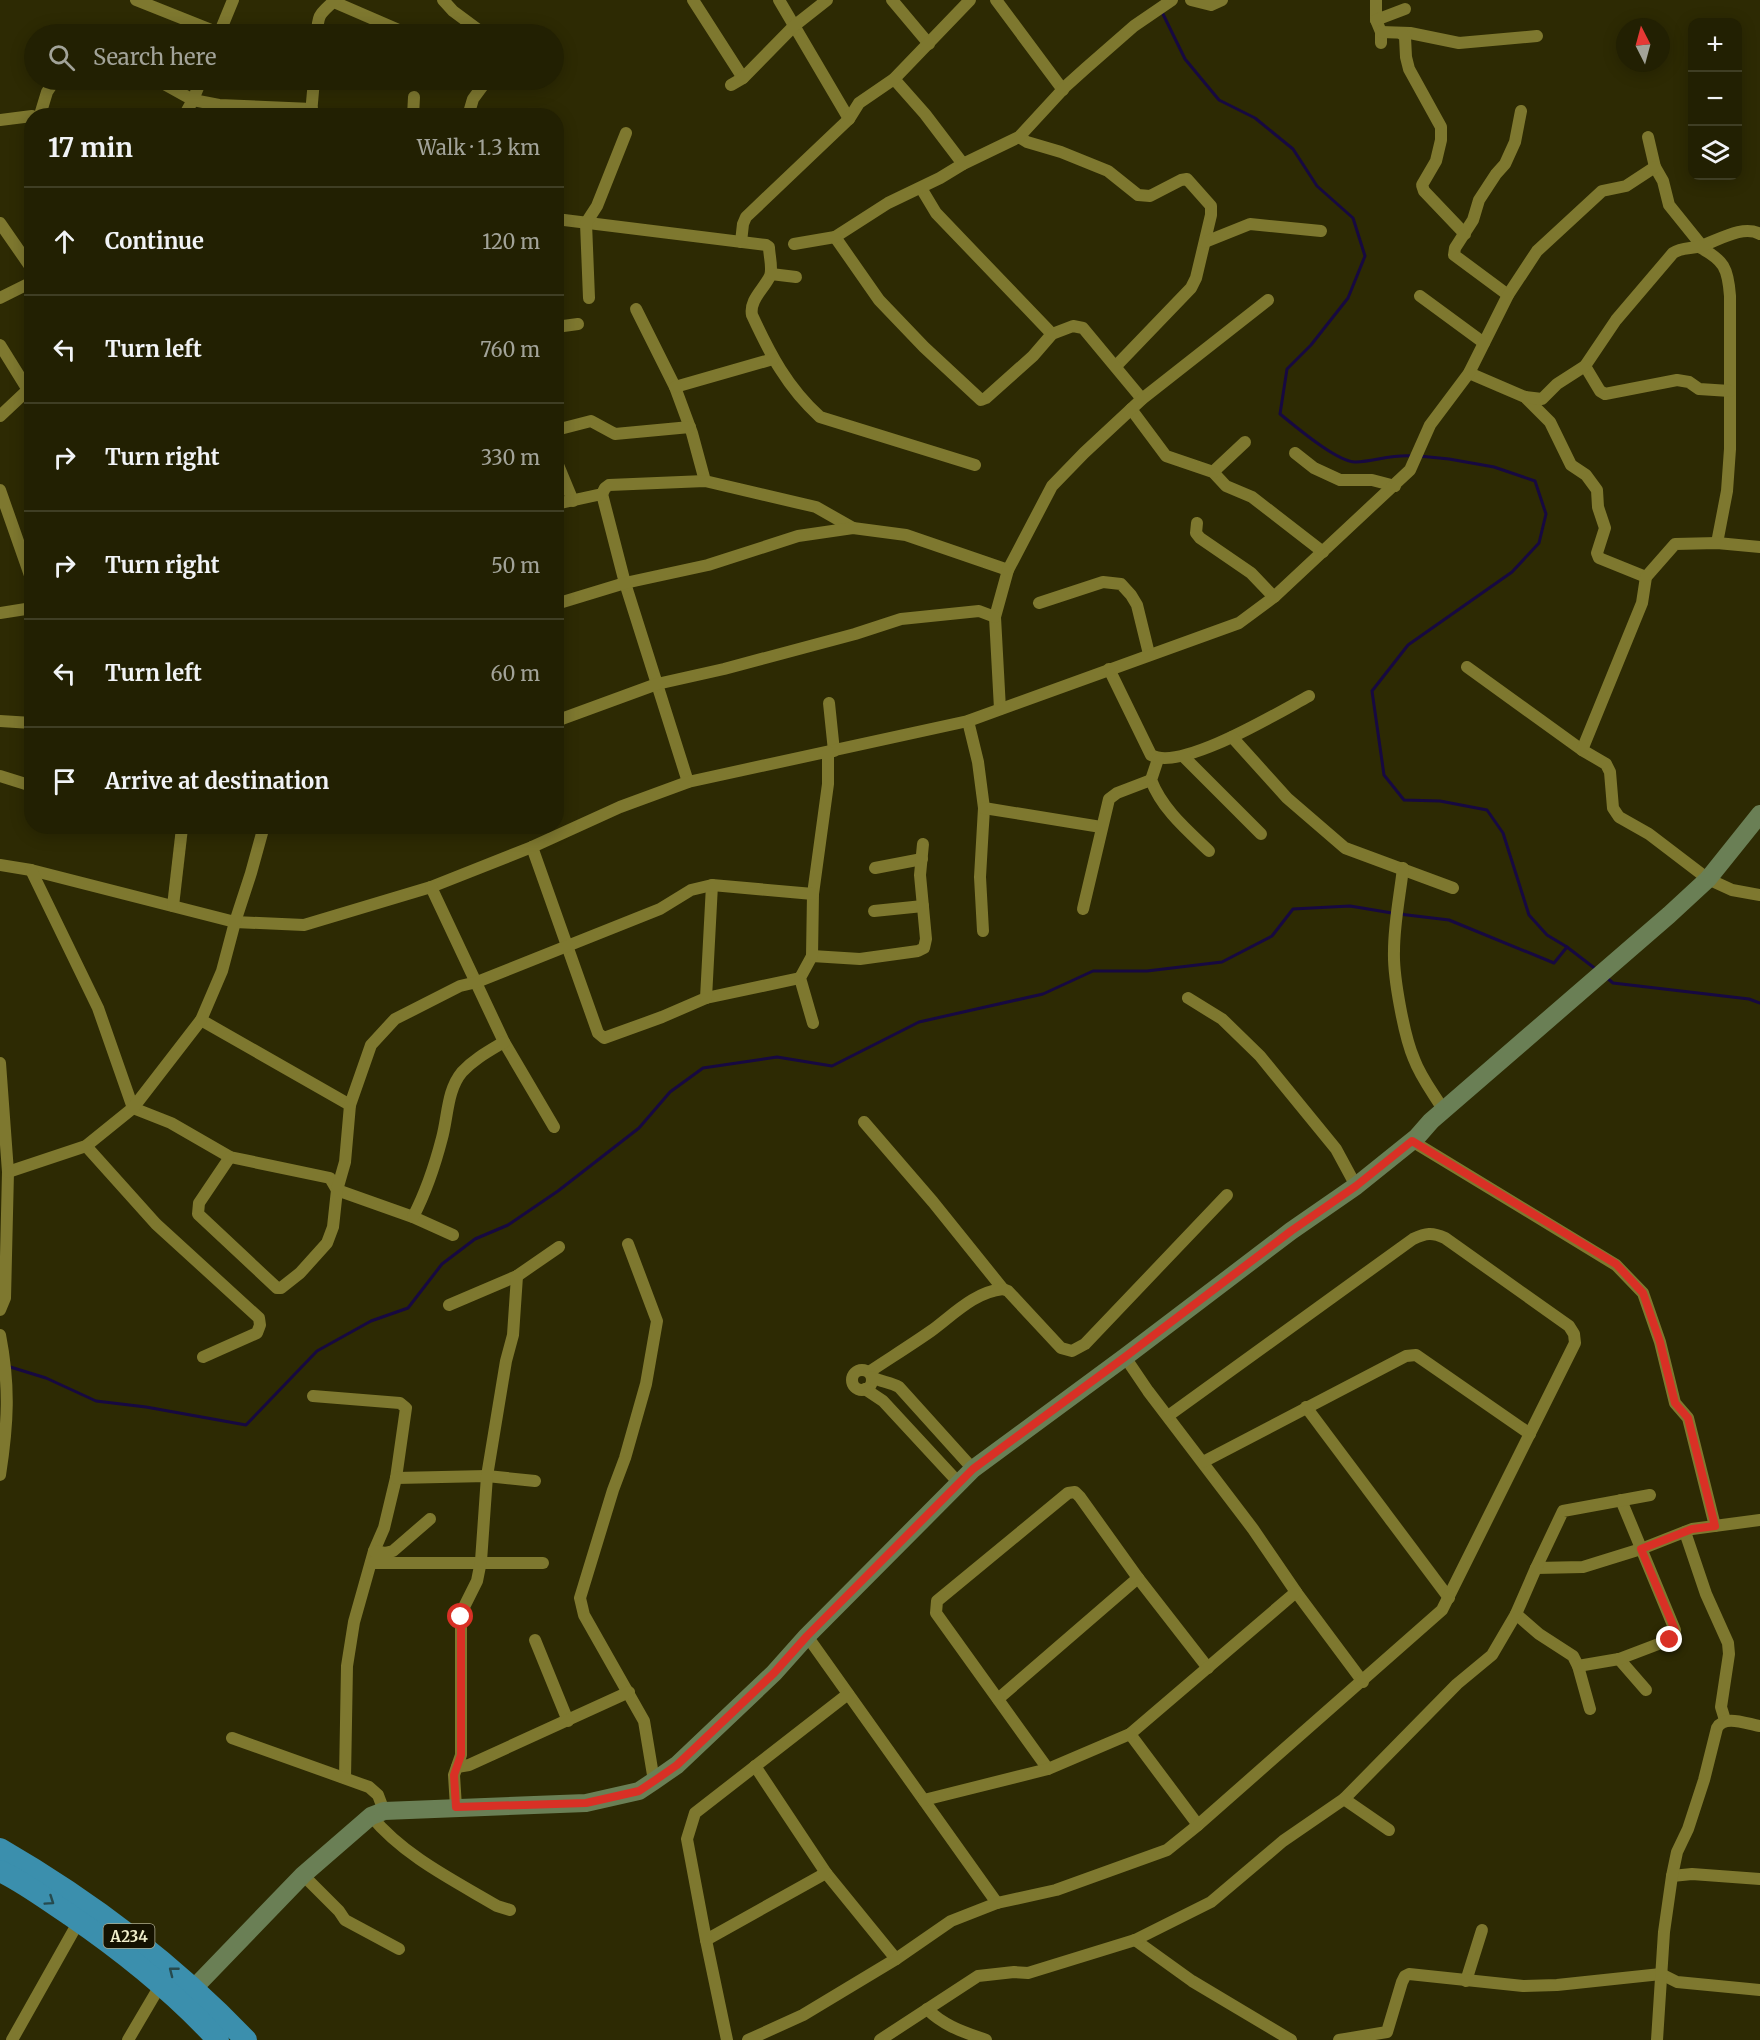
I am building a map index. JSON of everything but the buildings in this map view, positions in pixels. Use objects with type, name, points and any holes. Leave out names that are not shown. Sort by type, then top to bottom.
[{"type":"highway","name":"A234","points":[[0,1849],[112,1923],[194,1988],[246,2040]]},
{"type":"highway","name":"A234","points":[[0,1871],[117,1948],[160,1984],[218,2040]]},
{"type":"street","points":[[136,0],[195,24]]},
{"type":"street","points":[[223,24],[233,0]]},
{"type":"street","points":[[443,0],[471,24]]},
{"type":"street","points":[[693,0],[743,78]]},
{"type":"street","points":[[779,0],[849,119]]},
{"type":"street","points":[[731,85],[743,78],[794,26],[827,0]]},
{"type":"street","points":[[892,0],[929,44]]},
{"type":"street","points":[[741,242],[746,217],[849,119],[859,103],[894,80],[970,0]]},
{"type":"street","points":[[996,0],[1063,90]]},
{"type":"street","points":[[794,244],[835,237],[888,203],[1019,137],[1063,90],[1134,26],[1171,0]]},
{"type":"street","points":[[1191,0],[1211,5],[1222,0]]},
{"type":"street","points":[[1376,0],[1376,20],[1382,38],[1410,33],[1459,43],[1536,36]]},
{"type":"street","points":[[317,24],[322,11],[334,1],[386,24]]},
{"type":"street","points":[[1376,20],[1405,9]]},
{"type":"street","points":[[1401,33],[1405,37],[1409,69],[1441,127],[1441,140],[1436,161],[1422,185],[1424,191],[1465,234]]},
{"type":"street","points":[[894,80],[925,114],[963,164]]},
{"type":"street","points":[[42,108],[48,90]]},
{"type":"street","points":[[174,90],[193,100],[219,105],[258,108]]},
{"type":"street","points":[[188,108],[197,90]]},
{"type":"street","points":[[311,108],[313,90]]},
{"type":"street","points":[[470,108],[480,90]]},
{"type":"street","points":[[413,108],[414,97]]},
{"type":"street","points":[[1509,295],[1454,255],[1455,248],[1473,220],[1479,200],[1505,164],[1515,142],[1521,111]]},
{"type":"street","points":[[0,120],[24,117]]},
{"type":"street","points":[[589,298],[586,223],[597,206],[626,134]]},
{"type":"street","points":[[1648,136],[1655,167],[1663,181],[1669,205],[1704,249],[1724,265],[1729,279],[1732,353],[1730,449],[1727,491],[1717,543]]},
{"type":"street","points":[[1019,137],[1108,171],[1138,195],[1150,196],[1187,179],[1211,206],[1205,242],[1191,288],[1116,366]]},
{"type":"street","points":[[564,832],[620,807],[688,782],[968,721],[1239,623],[1274,597],[1410,470],[1430,425],[1469,373],[1509,295],[1537,251],[1602,191],[1626,186],[1655,167]]},
{"type":"street","points":[[921,188],[936,213],[1052,334]]},
{"type":"street","points":[[564,220],[769,247],[771,274],[751,308],[773,359],[802,400],[820,417],[975,465]]},
{"type":"street","points":[[0,223],[24,257]]},
{"type":"street","points":[[1205,242],[1250,224],[1321,231]]},
{"type":"street","points":[[1469,373],[1525,397],[1542,399],[1557,384],[1585,366],[1616,320],[1667,259],[1680,249],[1704,249],[1719,239],[1746,231],[1760,234]]},
{"type":"street","points":[[835,237],[879,300],[924,347],[981,400],[1033,356],[1052,334],[1073,326],[1083,327],[1142,399]]},
{"type":"street","points":[[771,274],[796,277]]},
{"type":"street","points":[[0,298],[24,286]]},
{"type":"street","points":[[1420,296],[1484,343]]},
{"type":"street","points":[[1000,709],[995,617],[1008,570],[1052,486],[1142,399],[1268,300]]},
{"type":"street","points":[[636,309],[675,387],[690,427],[705,481]]},
{"type":"street","points":[[564,326],[578,324]]},
{"type":"street","points":[[0,345],[24,379]]},
{"type":"street","points":[[675,387],[773,359]]},
{"type":"street","points":[[1585,366],[1600,391],[1605,394],[1677,380],[1689,382],[1699,389],[1730,391]]},
{"type":"street","points":[[0,416],[24,394]]},
{"type":"street","points":[[1525,397],[1550,422],[1571,465],[1586,475],[1598,490],[1598,507],[1605,528],[1597,553],[1599,558],[1646,577]]},
{"type":"street","points":[[1131,409],[1166,456],[1213,472],[1226,486],[1252,498],[1323,552]]},
{"type":"street","points":[[564,428],[587,421],[596,423],[615,434],[690,427]]},
{"type":"street","points":[[1213,472],[1245,442]]},
{"type":"street","points":[[1295,453],[1314,468],[1340,480],[1372,480],[1395,486]]},
{"type":"street","points":[[564,479],[573,501]]},
{"type":"street","points":[[688,782],[625,583],[602,494],[605,488],[609,485],[705,481],[816,507],[853,528]]},
{"type":"street","points":[[0,490],[24,558]]},
{"type":"street","points":[[564,503],[602,494]]},
{"type":"street","points":[[1197,523],[1196,533],[1200,538],[1251,573],[1274,597]]},
{"type":"street","points":[[564,602],[625,583],[708,566],[798,536],[853,528],[906,535],[1008,570]]},
{"type":"street","points":[[1582,750],[1642,603],[1646,577],[1675,544],[1680,542],[1717,543],[1760,548]]},
{"type":"street","points":[[1039,603],[1103,582],[1121,584],[1137,605],[1149,654]]},
{"type":"street","points":[[0,613],[24,609]]},
{"type":"street","points":[[564,718],[657,684],[724,669],[901,620],[979,610],[995,617]]},
{"type":"street","points":[[1467,667],[1582,750],[1606,764],[1610,772],[1613,808],[1619,817],[1649,834],[1708,879],[1732,890],[1760,895]]},
{"type":"street","points":[[1109,669],[1151,755],[1158,759],[1183,756],[1232,737],[1308,696]]},
{"type":"street","points":[[813,1023],[800,978],[812,956],[813,894],[831,751],[829,703]]},
{"type":"street","points":[[0,721],[24,722]]},
{"type":"street","points":[[968,721],[978,762],[984,808],[980,877],[983,931]]},
{"type":"street","points":[[1232,737],[1287,798],[1345,848],[1453,888]]},
{"type":"street","points":[[1183,756],[1261,834]]},
{"type":"street","points":[[1158,759],[1151,780],[1172,815],[1209,851]]},
{"type":"street","points":[[0,776],[24,784]]},
{"type":"street","points":[[1083,909],[1108,798],[1151,780]]},
{"type":"street","points":[[984,808],[1101,827]]},
{"type":"street","points":[[194,1988],[303,1875],[377,1813],[456,1807],[586,1803],[639,1791],[677,1765],[774,1673],[807,1636],[958,1482],[1291,1231],[1356,1186],[1412,1141],[1708,879],[1760,814]]},
{"type":"street","points":[[173,906],[181,834]]},
{"type":"street","points":[[8,1172],[86,1146],[133,1108],[201,1020],[222,971],[234,922],[262,834]]},
{"type":"street","points":[[0,864],[234,922],[304,925],[432,887],[561,834]]},
{"type":"street","points":[[812,956],[860,959],[918,951],[924,948],[926,939],[920,875],[923,844]]},
{"type":"street","points":[[532,847],[598,1034],[604,1038],[706,998],[800,978]]},
{"type":"street","points":[[874,868],[922,860]]},
{"type":"street","points":[[1403,868],[1394,951],[1395,975],[1409,1046],[1419,1072],[1444,1111]]},
{"type":"street","points":[[31,870],[98,1008],[133,1108],[171,1123],[230,1157],[330,1178],[337,1190],[413,1217],[453,1235]]},
{"type":"street","points":[[230,1157],[198,1203],[198,1214],[277,1288],[281,1288],[300,1273],[327,1243],[333,1227],[337,1190],[345,1162],[350,1105],[371,1045],[395,1019],[460,986],[477,982],[660,909],[691,890],[712,885],[813,894]]},
{"type":"street","points":[[706,998],[712,885]]},
{"type":"street","points":[[432,887],[504,1042],[554,1127]]},
{"type":"street","points":[[874,911],[923,906]]},
{"type":"street","points":[[1188,998],[1222,1020],[1260,1056],[1336,1149],[1356,1186]]},
{"type":"street","points":[[201,1020],[350,1105]]},
{"type":"street","points":[[413,1217],[425,1193],[439,1149],[453,1086],[462,1072],[480,1056],[504,1042]]},
{"type":"street","points":[[0,1064],[8,1172],[4,1298],[0,1310]]},
{"type":"street","points":[[864,1122],[933,1202],[1002,1289],[1008,1292],[1061,1348],[1072,1351],[1085,1344],[1227,1195]]},
{"type":"street","points":[[1412,1141],[1616,1264],[1643,1293],[1660,1342],[1675,1403],[1688,1418],[1715,1526]]},
{"type":"street","points":[[86,1146],[156,1224],[259,1318],[260,1325],[256,1333],[203,1357]]},
{"type":"street","points":[[748,2040],[803,2015],[896,1959],[951,1921],[997,1903],[1056,1890],[1167,1850],[1198,1825],[1443,1610],[1575,1342],[1574,1334],[1569,1326],[1446,1238],[1433,1233],[1424,1233],[1168,1416]]},
{"type":"street","points":[[628,1244],[657,1321],[646,1384],[580,1598],[584,1615],[644,1721],[654,1781]]},
{"type":"street","points":[[449,1305],[517,1276],[560,1247]]},
{"type":"street","points":[[456,1807],[454,1775],[461,1755],[461,1617],[477,1581],[481,1562],[487,1476],[506,1361],[513,1335],[517,1276]]},
{"type":"street","points":[[870,1374],[972,1300],[996,1289],[1002,1289]]},
{"type":"street","points":[[0,1335],[8,1400],[0,1475]]},
{"type":"street","points":[[1203,1462],[1406,1356],[1416,1355],[1530,1434]]},
{"type":"street","points":[[1125,1357],[1253,1529],[1362,1682]]},
{"type":"street","points":[[958,1482],[884,1401],[865,1389],[855,1387],[852,1377],[859,1370],[882,1382],[899,1387],[973,1469]]},
{"type":"street","points":[[865,1389],[872,1382],[870,1374]]},
{"type":"street","points":[[313,1396],[400,1403],[406,1408],[396,1478],[384,1528],[372,1557],[354,1622],[347,1666],[345,1778]]},
{"type":"street","points":[[1306,1407],[1449,1598]]},
{"type":"street","points":[[396,1478],[487,1476],[535,1481]]},
{"type":"street","points":[[1048,1769],[936,1613],[937,1601],[1068,1493],[1075,1492],[1080,1497],[1138,1578],[1208,1668]]},
{"type":"street","points":[[880,2040],[978,1976],[1028,1972],[1135,1940],[1211,1902],[1283,1841],[1344,1799],[1457,1684],[1492,1655],[1516,1614],[1563,1511],[1650,1495]]},
{"type":"street","points":[[1578,1666],[1619,1659],[1670,1640],[1675,1630],[1621,1500]]},
{"type":"street","points":[[372,1557],[393,1551],[430,1519]]},
{"type":"street","points":[[1536,1569],[1583,1567],[1685,1532],[1760,1520]]},
{"type":"street","points":[[1685,1532],[1706,1594],[1728,1643],[1730,1654],[1721,1707],[1725,1720]]},
{"type":"street","points":[[372,1557],[543,1563]]},
{"type":"street","points":[[998,1699],[1138,1578]]},
{"type":"street","points":[[924,1800],[1048,1769],[1130,1734],[1296,1592]]},
{"type":"street","points":[[1516,1614],[1539,1634],[1573,1656],[1590,1709]]},
{"type":"street","points":[[807,1636],[997,1903]]},
{"type":"street","points":[[536,1640],[568,1721]]},
{"type":"street","points":[[1619,1659],[1646,1690]]},
{"type":"street","points":[[457,1767],[470,1766],[629,1692]]},
{"type":"street","points":[[727,2040],[687,1839],[690,1826],[695,1813],[848,1694]]},
{"type":"street","points":[[1657,2040],[1660,1974],[1672,1876],[1677,1852],[1688,1829],[1704,1780],[1717,1728],[1725,1720],[1760,1726]]},
{"type":"street","points":[[1130,1734],[1198,1825]]},
{"type":"street","points":[[232,1738],[369,1787],[378,1795],[377,1813],[386,1834],[428,1865],[497,1906],[510,1910]]},
{"type":"street","points":[[755,1766],[826,1873],[896,1959]]},
{"type":"street","points":[[1344,1799],[1389,1830]]},
{"type":"street","points":[[706,1940],[826,1873]]},
{"type":"street","points":[[1672,1876],[1692,1874],[1760,1879]]},
{"type":"street","points":[[303,1875],[345,1920],[399,1949]]},
{"type":"street","points":[[12,2040],[79,1921]]},
{"type":"street","points":[[1466,1981],[1482,1930]]},
{"type":"street","points":[[1135,1940],[1192,1981],[1291,2040]]},
{"type":"street","points":[[1339,2040],[1387,2032],[1402,1982],[1409,1974],[1523,1986],[1557,1985],[1660,1974],[1677,1982],[1760,1990]]},
{"type":"street","points":[[128,2040],[160,1984]]},
{"type":"street","points":[[927,2009],[949,2027],[986,2040]]},
{"type":"waterway","points":[[1161,10],[1185,59],[1219,100],[1255,118],[1293,149],[1317,186],[1353,218],[1365,256],[1348,298],[1311,345],[1287,369],[1280,414],[1317,443],[1348,461],[1413,456]]},
{"type":"waterway","points":[[1419,456],[1494,467],[1535,481],[1546,514],[1539,543],[1512,572],[1408,645],[1372,691],[1384,775],[1404,800],[1440,801],[1487,810],[1503,833],[1529,915],[1547,935],[1597,970]]},
{"type":"waterway","points":[[7,1366],[46,1378],[96,1401],[146,1407],[246,1425],[317,1351],[371,1321],[408,1308],[442,1264],[475,1239],[508,1225],[558,1191],[639,1128],[670,1092],[703,1068],[777,1057],[832,1066],[919,1022],[1043,994],[1093,971],[1147,971],[1222,962],[1272,936],[1293,909],[1350,906],[1392,913]]},
{"type":"waterway","points":[[1399,914],[1449,920],[1554,963],[1567,947]]},
{"type":"waterway","points":[[1607,978],[1613,983],[1749,999],[1760,1003]]},
{"type":"route","points":[[461,1617],[461,1755],[454,1775],[456,1807],[586,1803],[639,1791],[677,1765],[774,1673],[807,1636],[973,1469],[1291,1231],[1356,1186],[1412,1141],[1616,1264],[1643,1293],[1660,1342],[1675,1403],[1688,1418],[1715,1526],[1692,1529],[1641,1549],[1675,1630],[1670,1640]]}]
